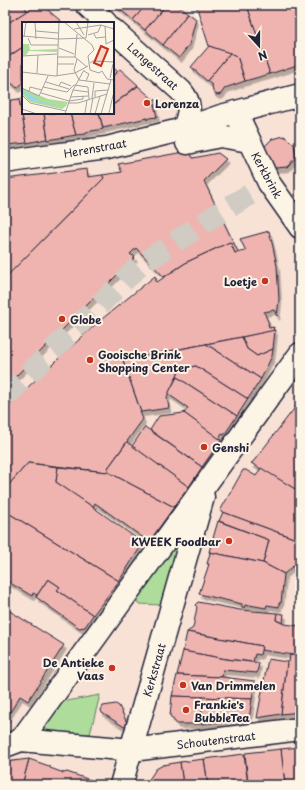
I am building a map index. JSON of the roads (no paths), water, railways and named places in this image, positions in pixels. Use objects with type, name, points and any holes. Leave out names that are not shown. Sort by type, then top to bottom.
[{"type":"street","points":[[88,5],[105,22]]},
{"type":"street","name":"Langestraat","points":[[114,31],[186,97],[190,105],[185,136]]},
{"type":"street","points":[[185,136],[236,112],[300,95]]},
{"type":"street","name":"Kerkbrink","points":[[236,112],[269,183],[300,227]]},
{"type":"street","name":"Kerkbrink","points":[[185,136],[220,136],[249,141]]},
{"type":"street","name":"Herenstraat","points":[[5,162],[185,136]]},
{"type":"street","name":"Kerkstraat","points":[[13,743],[207,484],[300,354]]},
{"type":"street","name":"Kerkstraat","points":[[13,743],[132,750],[207,484]]},
{"type":"street","name":"Schoutenstraat","points":[[132,750],[300,729]]},
{"type":"street","points":[[121,785],[132,750]]},
{"type":"tunnel","points":[[5,397],[139,266],[219,213],[269,183]]},
{"type":"place","name":"Lorenza","points":[[147,103]]},
{"type":"place","name":"Loetje","points":[[265,281]]},
{"type":"place","name":"Globe","points":[[62,319]]},
{"type":"place","name":"Gooische Brink Shopping Center","points":[[90,360]]},
{"type":"place","name":"Genshi","points":[[204,447]]},
{"type":"place","name":"KWEEK Foodbar","points":[[229,541]]},
{"type":"place","name":"De Antieke Vaas","points":[[112,668]]},
{"type":"place","name":"Van Drimmelen","points":[[183,685]]},
{"type":"place","name":"Frankie's BubbleTea","points":[[186,710]]}]
